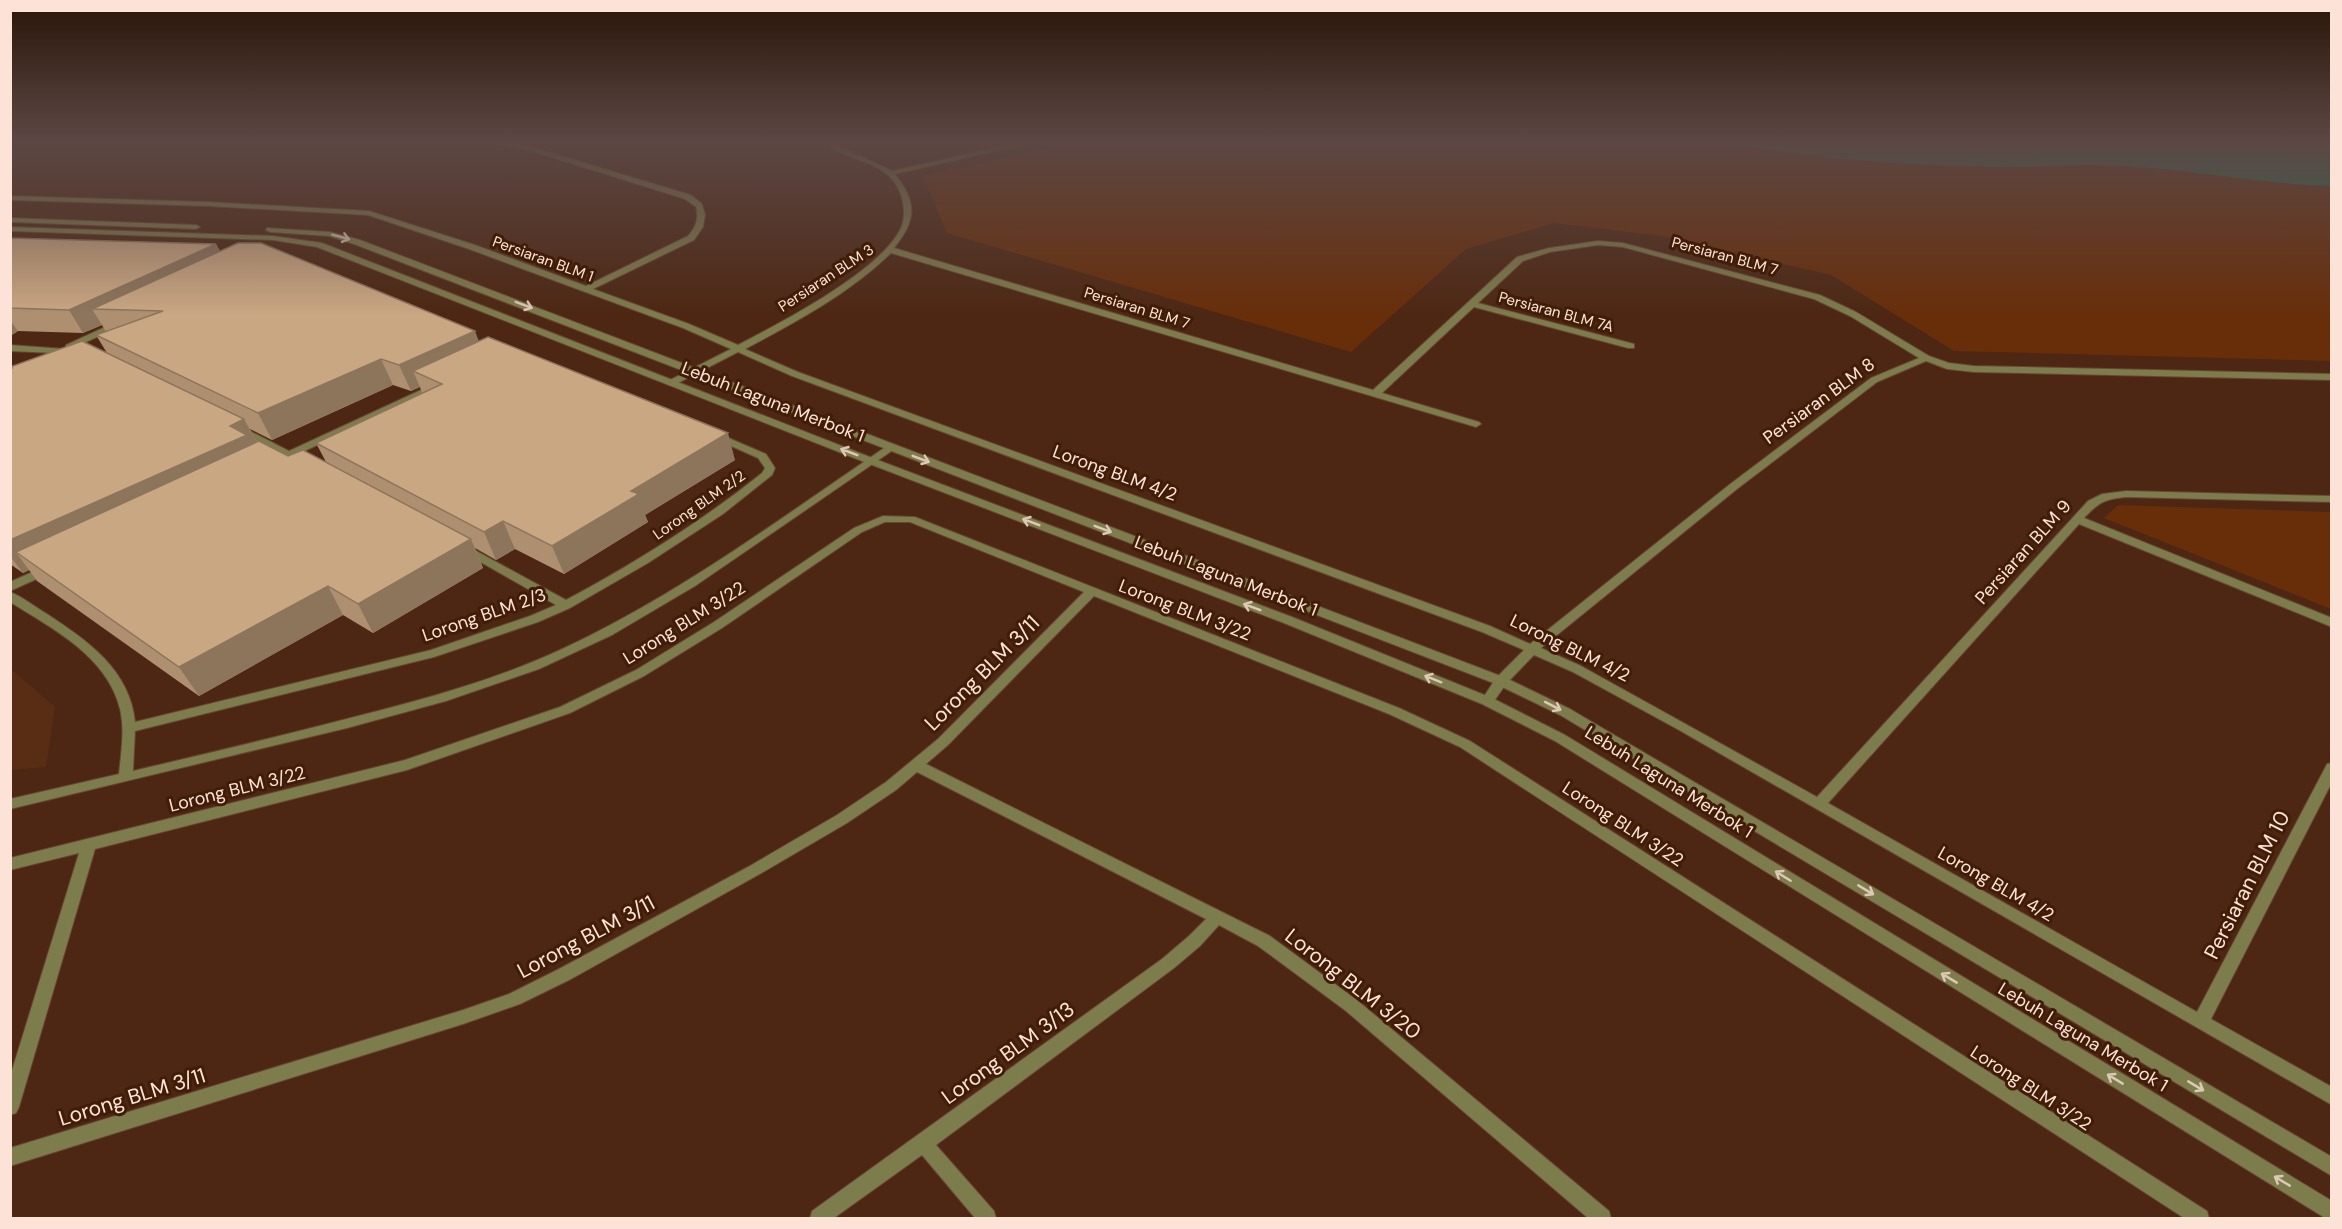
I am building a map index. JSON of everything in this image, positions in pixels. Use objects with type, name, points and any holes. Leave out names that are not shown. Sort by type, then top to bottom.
[{"type":"street","name":"Persiaran BLM 1","points":[[81,200],[369,213],[472,247],[715,337],[737,348]]},
{"type":"street","points":[[586,289],[691,238],[701,224],[699,206],[692,200]]},
{"type":"street","name":"Persiaran BLM 3","points":[[671,383],[828,296],[891,250],[904,232],[907,216],[904,200]]},
{"type":"street","name":"Lebuh Laguna Merbok 1","points":[[10,220],[306,231],[330,234],[357,242],[1500,681],[1565,712],[2331,1167]]},
{"type":"street","name":"Lebuh Laguna Merbok 1","points":[[10,229],[300,240],[339,251],[671,383],[1288,620],[1487,701],[1560,738],[2331,1212]]},
{"type":"street","name":"Persiaran BLM 7","points":[[1375,394],[1513,265],[1526,256],[1549,250],[1610,243],[1817,297],[1853,314],[1926,358]]},
{"type":"street","name":"Persiaran BLM 7","points":[[891,250],[1476,424]]},
{"type":"street","name":"Persiaran BLM 7A","points":[[1473,304],[1632,346]]},
{"type":"street","points":[[41,360],[125,321]]},
{"type":"street","points":[[10,348],[62,350],[84,355]]},
{"type":"street","name":"Lorong BLM 4/2","points":[[737,348],[795,374],[1533,648],[1587,674],[1819,804],[2331,1097]]},
{"type":"street","points":[[1926,358],[1947,366],[1974,369],[2331,377]]},
{"type":"street","name":"Persiaran BLM 8","points":[[1487,701],[1500,681],[1533,648],[1828,413],[1874,380],[1926,358]]},
{"type":"street","points":[[283,457],[445,381]]},
{"type":"street","points":[[226,423],[283,457],[319,471]]},
{"type":"street","name":"Lorong BLM 2/2","points":[[566,604],[614,579],[691,530],[767,475],[770,468],[762,456],[708,433]]},
{"type":"street","points":[[10,804],[352,722],[428,701],[562,654],[607,633],[677,592],[891,448]]},
{"type":"street","name":"Persiaran BLM 9","points":[[1819,804],[2092,502],[2106,496],[2126,494],[2331,499]]},
{"type":"street","name":"Lorong BLM 3/22","points":[[10,864],[407,765],[565,710],[640,673],[718,625],[858,530],[883,519],[911,519],[1394,711],[1465,744],[2200,1218]]},
{"type":"street","points":[[2077,519],[2331,623]]},
{"type":"street","name":"Lorong BLM 2/3","points":[[451,541],[566,604]]},
{"type":"street","points":[[10,587],[53,567]]},
{"type":"street","name":"Lorong BLM 3/11","points":[[10,1157],[463,1017],[514,999],[565,974],[842,819],[917,766],[1011,676],[1091,592]]},
{"type":"street","points":[[10,596],[87,647],[115,676],[126,702],[130,728],[130,752],[124,778]]},
{"type":"street","name":"Lorong BLM 2/3","points":[[130,728],[434,653],[534,619],[566,604]]},
{"type":"street","name":"Lorong BLM 3/20","points":[[917,766],[1264,941],[1320,981],[1602,1218]]},
{"type":"street","name":"Persiaran BLM 10","points":[[2200,1022],[2331,768]]},
{"type":"street","points":[[10,1107],[88,846]]},
{"type":"street","name":"Lorong BLM 3/13","points":[[819,1218],[1089,1022],[1207,930],[1217,916]]},
{"type":"street","points":[[923,1143],[987,1218]]},
{"type":"shaded area","points":[[933,200],[2331,200],[2331,361],[1954,351],[1831,275],[1662,236],[1554,223],[1466,249],[1351,352],[947,233]]},
{"type":"shaded area","points":[[2118,505],[2331,512],[2331,609],[2104,518]]},
{"type":"shaded area","points":[[11,669],[55,707],[46,767],[11,770]]},
{"type":"building","points":[[10,238],[216,244],[69,310],[10,308]]},
{"type":"building","points":[[238,243],[261,243],[475,331],[399,365],[381,359],[258,413],[96,335],[163,311],[92,309]]},
{"type":"building","points":[[488,337],[728,433],[631,491],[639,494],[552,546],[503,521],[484,532],[316,443],[442,384],[413,371]]},
{"type":"building","points":[[82,341],[244,419],[230,426],[247,435],[10,540],[10,369],[12,368],[10,367]]},
{"type":"building","points":[[259,441],[288,456],[303,450],[471,539],[358,604],[328,586],[179,667],[16,552]]}]
